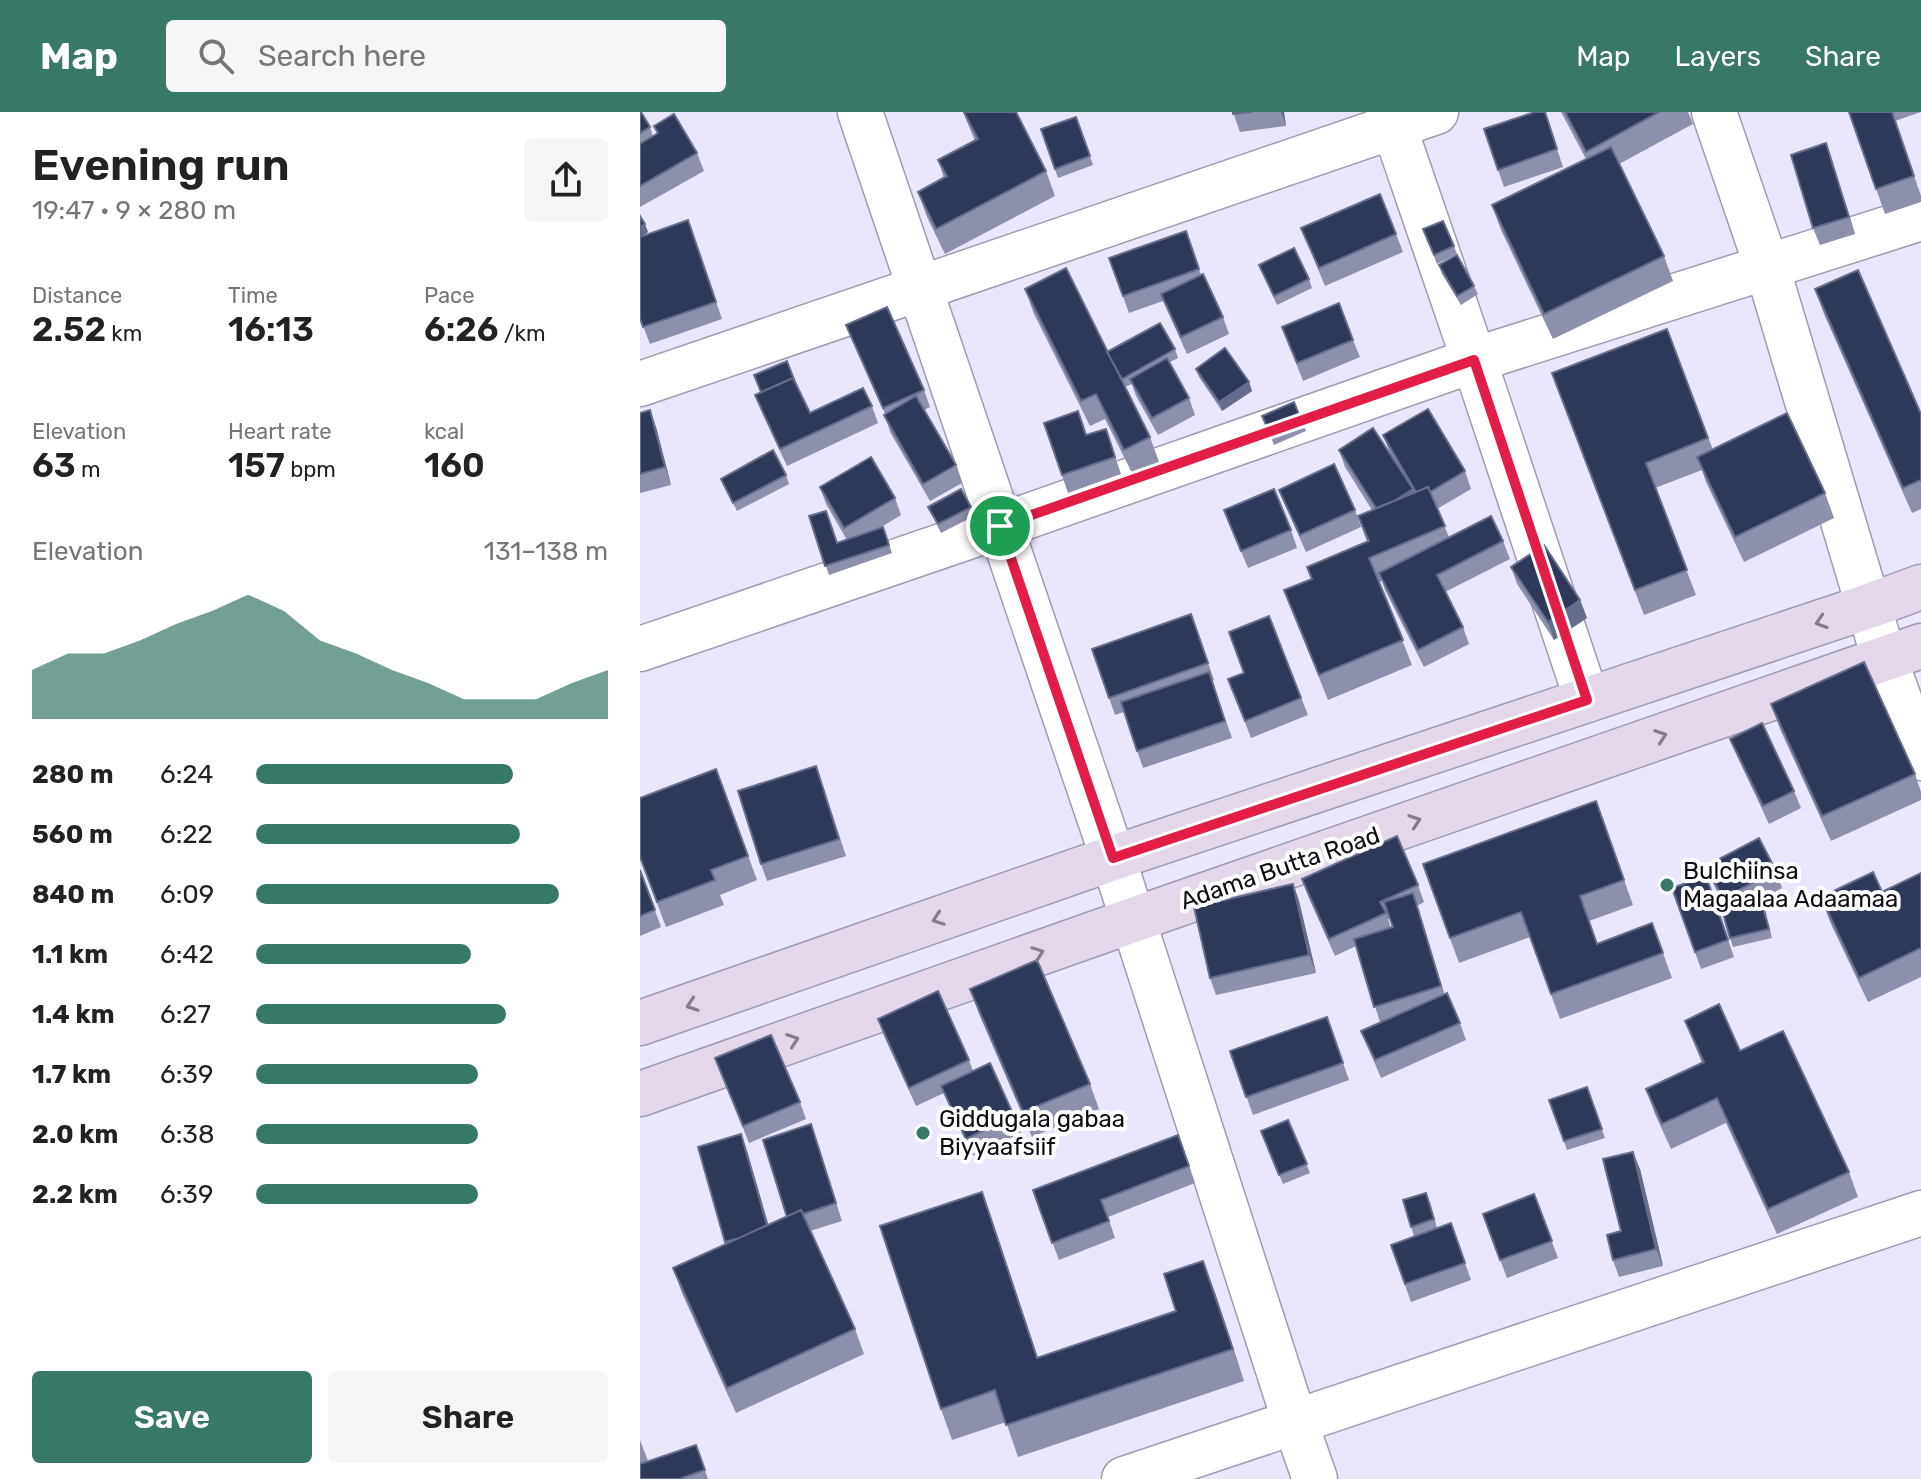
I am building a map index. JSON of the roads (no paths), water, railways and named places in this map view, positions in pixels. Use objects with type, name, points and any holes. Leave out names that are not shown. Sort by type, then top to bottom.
[{"type":"street","points":[[860,112],[1113,858],[1315,1479]]},
{"type":"street","points":[[640,384],[920,289],[1391,119],[1436,112]]},
{"type":"street","points":[[1714,112],[1767,267],[1869,606],[1903,652],[1921,758]]},
{"type":"street","points":[[1391,119],[1587,700]]},
{"type":"street","points":[[640,649],[1474,360],[1921,218]]},
{"type":"street","points":[[640,1023],[1113,858],[1921,587]]},
{"type":"street","name":"Adama Butta Road","points":[[640,1094],[1903,652]]},
{"type":"street","points":[[1124,1479],[1921,1213]]},
{"type":"place","name":"Bulchiinsa Magaalaa Adaamaa","points":[[1667,885]]},
{"type":"place","name":"Giddugala gabaa Biyyaafsiif","points":[[923,1133]]}]
